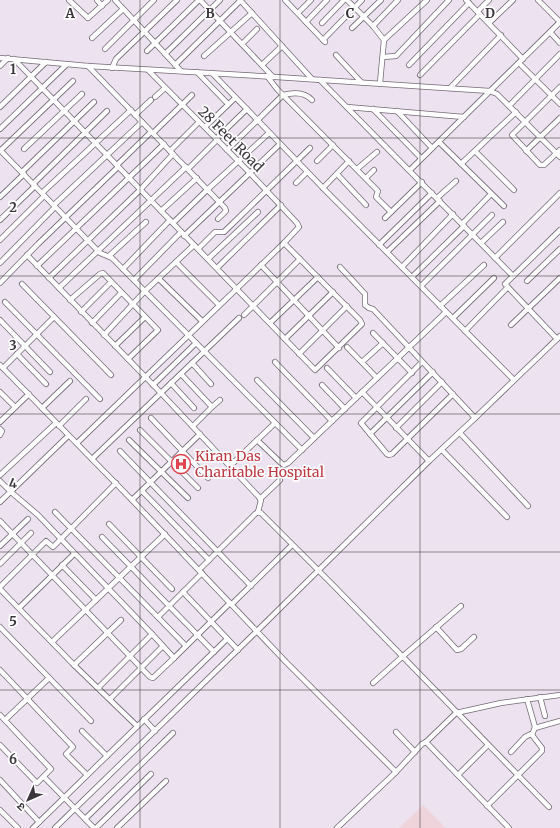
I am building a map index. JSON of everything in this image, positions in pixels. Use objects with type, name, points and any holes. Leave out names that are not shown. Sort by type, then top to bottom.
[{"type":"street","points":[[69,0],[88,18],[108,0]]},
{"type":"street","points":[[97,0],[102,6]]},
{"type":"street","points":[[115,0],[181,72]]},
{"type":"street","points":[[105,49],[154,0]]},
{"type":"street","points":[[112,68],[116,59],[177,0]]},
{"type":"street","points":[[147,51],[200,0],[273,77]]},
{"type":"street","points":[[165,54],[220,0]]},
{"type":"street","points":[[175,65],[240,0],[312,79]]},
{"type":"street","points":[[298,13],[311,0]]},
{"type":"street","points":[[306,22],[327,0]]},
{"type":"street","points":[[322,23],[344,0]]},
{"type":"street","points":[[347,0],[364,16],[384,40],[380,84]]},
{"type":"street","points":[[288,1],[324,41],[362,0]]},
{"type":"street","points":[[352,28],[381,0]]},
{"type":"street","points":[[373,26],[398,0]]},
{"type":"street","points":[[417,0],[422,5]]},
{"type":"street","points":[[384,40],[427,0]]},
{"type":"street","points":[[383,57],[396,56],[449,0]]},
{"type":"street","points":[[420,75],[489,0]]},
{"type":"street","points":[[489,23],[513,0]]},
{"type":"street","points":[[410,170],[560,22],[538,0]]},
{"type":"street","points":[[409,65],[468,2],[523,58]]},
{"type":"street","points":[[92,38],[123,9]]},
{"type":"street","points":[[204,56],[252,13]]},
{"type":"street","points":[[242,44],[256,29]]},
{"type":"street","points":[[550,32],[560,43]]},
{"type":"street","points":[[450,88],[501,35]]},
{"type":"street","points":[[262,65],[282,46]]},
{"type":"street","points":[[509,106],[560,54]]},
{"type":"street","points":[[336,55],[361,82]]},
{"type":"street","points":[[0,58],[66,65],[267,76],[490,91],[497,94],[516,112],[525,121],[540,137],[559,154],[541,166],[512,135],[525,121],[560,87]]},
{"type":"street","points":[[0,66],[8,58]]},
{"type":"street","points":[[14,59],[182,234],[194,245],[217,268],[236,288],[253,305],[298,354],[315,370],[362,324],[347,306],[284,243],[236,288],[77,443]]},
{"type":"street","points":[[0,107],[46,62]]},
{"type":"street","points":[[519,63],[560,104]]},
{"type":"street","points":[[0,129],[66,65]]},
{"type":"street","points":[[88,66],[197,178],[226,210],[218,219]]},
{"type":"street","name":"28 Feet Road","points":[[148,70],[281,205],[298,225],[298,228],[284,243]]},
{"type":"street","points":[[197,72],[228,104]]},
{"type":"street","points":[[212,73],[307,172],[514,380]]},
{"type":"street","points":[[267,76],[283,95],[378,191],[376,197],[391,212]]},
{"type":"street","points":[[73,80],[0,150],[101,254],[109,256],[123,268],[302,450]]},
{"type":"street","points":[[320,80],[439,199],[512,276]]},
{"type":"street","points":[[135,115],[165,88]]},
{"type":"street","points":[[227,150],[283,95],[289,93],[305,94],[312,100]]},
{"type":"street","points":[[24,150],[82,94]]},
{"type":"street","points":[[0,283],[117,166],[192,95]]},
{"type":"street","points":[[205,127],[235,98]]},
{"type":"street","points":[[0,197],[94,102]]},
{"type":"street","points":[[347,107],[464,116]]},
{"type":"street","points":[[59,288],[187,168],[247,109]]},
{"type":"street","points":[[373,109],[421,158]]},
{"type":"street","points":[[0,240],[43,195],[130,110]]},
{"type":"street","points":[[0,220],[107,111]]},
{"type":"street","points":[[397,111],[432,148]]},
{"type":"street","points":[[461,164],[516,112]]},
{"type":"street","points":[[526,151],[560,118]]},
{"type":"street","points":[[0,263],[54,206],[142,122]]},
{"type":"street","points":[[49,278],[140,190],[199,122]]},
{"type":"street","points":[[123,268],[269,133]]},
{"type":"street","points":[[439,142],[504,206]]},
{"type":"street","points":[[37,266],[164,144]]},
{"type":"street","points":[[134,280],[182,234],[250,174],[280,144]]},
{"type":"street","points":[[317,161],[333,145]]},
{"type":"street","points":[[198,249],[215,232],[224,232],[310,148]]},
{"type":"street","points":[[474,151],[514,190]]},
{"type":"street","points":[[357,169],[377,152]]},
{"type":"street","points":[[323,188],[349,162]]},
{"type":"street","points":[[366,178],[374,170]]},
{"type":"street","points":[[296,183],[307,172]]},
{"type":"street","points":[[337,174],[366,204]]},
{"type":"street","points":[[161,211],[197,178]]},
{"type":"street","points":[[387,252],[456,181]]},
{"type":"street","points":[[385,218],[422,182]]},
{"type":"street","points":[[379,244],[432,193]]},
{"type":"street","points":[[495,258],[560,193]]},
{"type":"street","points":[[412,277],[491,194]]},
{"type":"street","points":[[217,268],[281,205]]},
{"type":"street","points":[[208,259],[258,212]]},
{"type":"street","points":[[402,267],[453,214]]},
{"type":"street","points":[[420,286],[492,215]]},
{"type":"street","points":[[109,256],[146,222]]},
{"type":"street","points":[[481,243],[503,222]]},
{"type":"street","points":[[55,828],[429,461],[558,338],[505,284],[560,230]]},
{"type":"street","points":[[104,335],[146,291],[194,245]]},
{"type":"street","points":[[527,281],[560,249]]},
{"type":"street","points":[[27,256],[161,393],[260,499]]},
{"type":"street","points":[[244,314],[300,259]]},
{"type":"street","points":[[176,262],[219,305]]},
{"type":"street","points":[[261,265],[339,348]]},
{"type":"street","points":[[440,306],[484,265]]},
{"type":"street","points":[[340,267],[365,294],[365,305],[373,309],[475,418]]},
{"type":"street","points":[[70,300],[101,273],[103,273],[158,330],[128,359]]},
{"type":"street","points":[[270,323],[318,277]]},
{"type":"street","points":[[452,318],[494,278]]},
{"type":"street","points":[[511,325],[560,278]]},
{"type":"street","points":[[159,279],[202,321]]},
{"type":"street","points":[[81,312],[111,282]]},
{"type":"street","points":[[22,284],[111,375]]},
{"type":"street","points":[[465,331],[508,288]]},
{"type":"street","points":[[285,339],[333,292]]},
{"type":"street","points":[[92,323],[122,293]]},
{"type":"street","points":[[5,302],[100,399]]},
{"type":"street","points":[[298,354],[347,306]]},
{"type":"street","points":[[257,440],[284,465],[302,450],[446,312]]},
{"type":"street","points":[[54,317],[2,367],[68,436],[77,443],[116,483],[257,631],[396,772]]},
{"type":"street","points":[[115,346],[145,317]]},
{"type":"street","points":[[92,459],[239,318]]},
{"type":"street","points":[[0,320],[50,372]]},
{"type":"street","points":[[373,333],[412,373]]},
{"type":"street","points":[[153,385],[196,343]]},
{"type":"street","points":[[362,362],[383,343]]},
{"type":"street","points":[[347,347],[377,378]]},
{"type":"street","points":[[17,354],[46,384]]},
{"type":"street","points":[[275,362],[332,421]]},
{"type":"street","points":[[422,362],[361,423],[389,455],[454,394]]},
{"type":"street","points":[[192,363],[211,384]]},
{"type":"street","points":[[327,368],[356,398]]},
{"type":"street","points":[[370,434],[433,372]]},
{"type":"street","points":[[181,374],[212,407]]},
{"type":"street","points":[[257,380],[314,438]]},
{"type":"street","points":[[42,408],[70,381]]},
{"type":"street","points":[[396,428],[442,382]]},
{"type":"street","points":[[171,383],[194,408]]},
{"type":"street","points":[[322,385],[345,409]]},
{"type":"street","points":[[0,392],[15,407]]},
{"type":"street","points":[[362,392],[429,461]]},
{"type":"street","points":[[1,419],[29,394]]},
{"type":"street","points":[[0,476],[86,399]]},
{"type":"street","points":[[192,426],[220,400]]},
{"type":"street","points":[[151,418],[208,478]]},
{"type":"street","points":[[230,466],[275,423]]},
{"type":"street","points":[[0,429],[2,432],[0,435]]},
{"type":"street","points":[[140,430],[198,488]]},
{"type":"street","points":[[460,433],[528,506]]},
{"type":"street","points":[[132,500],[200,434]]},
{"type":"street","points":[[0,502],[68,436]]},
{"type":"street","points":[[129,440],[188,498]]},
{"type":"street","points":[[442,450],[507,518]]},
{"type":"street","points":[[120,452],[251,586]]},
{"type":"street","points":[[158,617],[183,592],[209,560],[258,512],[260,499],[280,480]]},
{"type":"street","points":[[0,481],[38,515],[174,658]]},
{"type":"street","points":[[116,483],[53,547],[46,541],[34,555],[0,588],[74,665],[137,726]]},
{"type":"street","points":[[142,491],[209,560]]},
{"type":"street","points":[[56,512],[186,646]]},
{"type":"street","points":[[258,512],[261,513],[318,570],[549,807]]},
{"type":"street","points":[[0,546],[28,519]]},
{"type":"street","points":[[0,521],[152,678],[211,621],[251,586],[292,545]]},
{"type":"street","points":[[109,524],[172,589]]},
{"type":"street","points":[[0,564],[31,534]]},
{"type":"street","points":[[52,642],[165,534]]},
{"type":"street","points":[[102,537],[214,652]]},
{"type":"street","points":[[19,608],[74,554]]},
{"type":"street","points":[[62,565],[96,600]]},
{"type":"street","points":[[183,592],[238,650]]},
{"type":"street","points":[[373,683],[461,606]]},
{"type":"street","points":[[74,665],[121,620]]},
{"type":"street","points":[[0,627],[91,721]]},
{"type":"street","points":[[436,627],[457,650],[461,649],[474,637]]},
{"type":"street","points":[[98,688],[152,634]]},
{"type":"street","points":[[32,828],[40,822],[227,639]]},
{"type":"street","points":[[110,700],[163,646]]},
{"type":"street","points":[[0,670],[73,747],[66,754],[87,775]]},
{"type":"street","points":[[5,720],[49,678]]},
{"type":"street","points":[[337,828],[396,772],[422,744],[426,742],[456,713],[501,703],[560,695]]},
{"type":"street","points":[[540,697],[545,716]]},
{"type":"street","points":[[527,699],[535,728]]},
{"type":"street","points":[[0,715],[51,769],[37,783],[0,745]]},
{"type":"street","points":[[144,720],[155,731]]},
{"type":"street","points":[[511,752],[531,734],[535,728],[560,721]]},
{"type":"street","points":[[82,731],[107,756]]},
{"type":"street","points":[[396,732],[415,752]]},
{"type":"street","points":[[85,819],[173,733]]},
{"type":"street","points":[[487,806],[542,751],[531,734]]},
{"type":"street","points":[[426,742],[509,828]]},
{"type":"street","points":[[458,775],[488,745]]},
{"type":"street","points":[[44,777],[95,828],[151,774]]},
{"type":"street","points":[[0,780],[40,822]]},
{"type":"street","points":[[117,828],[166,781]]},
{"type":"street","points":[[0,810],[18,828]]},
{"type":"shaded area","points":[[423,805],[446,828],[399,828]]},
{"type":"place","name":"Kiran Das Charitable Hospital","points":[[181,464]]}]
